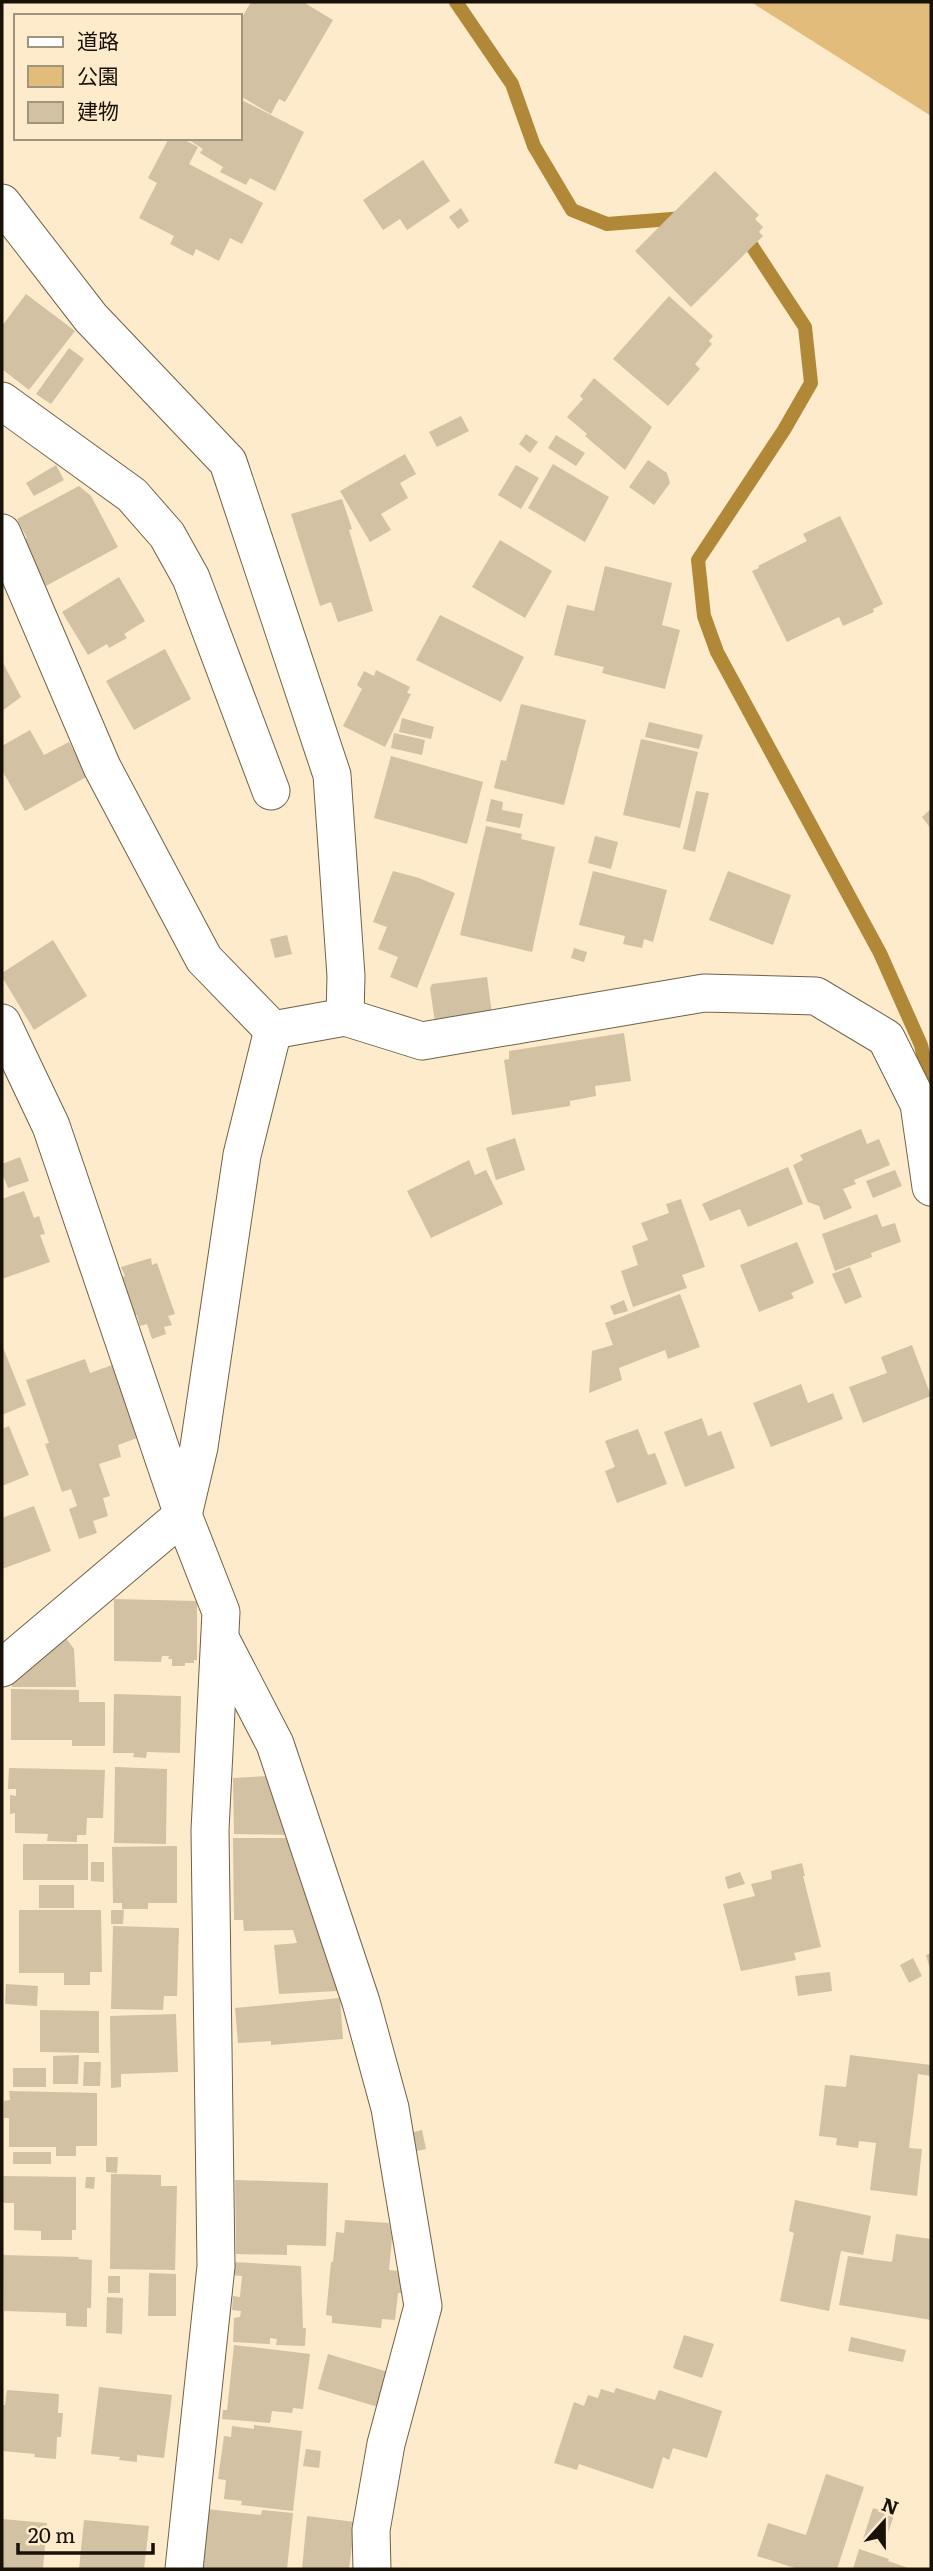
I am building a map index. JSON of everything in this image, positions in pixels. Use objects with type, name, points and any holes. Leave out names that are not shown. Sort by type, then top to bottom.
[{"type":"street","points":[[2,203],[91,318],[228,462],[332,775],[346,976],[345,1017]]},
{"type":"street","points":[[2,401],[132,495],[167,535],[191,578],[271,791]]},
{"type":"street","points":[[2,536],[102,767],[204,959],[273,1030]]},
{"type":"street","points":[[273,1030],[345,1017],[422,1041],[704,993],[816,996],[886,1038],[919,1104],[931,1187]]},
{"type":"street","points":[[2,1023],[51,1126],[183,1515],[221,1612],[210,1830],[216,2266],[184,2569]]},
{"type":"street","points":[[2,1668],[183,1515],[199,1447],[242,1156],[273,1030]]},
{"type":"street","points":[[220,1637],[275,1744],[360,2002],[390,2108],[421,2292],[423,2305],[386,2444],[371,2530],[372,2569]]},
{"type":"green space","points":[[751,2],[931,2],[931,116]]},
{"type":"building","points":[[251,2],[303,2],[333,20],[285,102],[279,99],[271,114],[242,97],[242,18]]},
{"type":"building","points":[[242,100],[304,132],[275,191],[250,178],[246,185],[220,172],[223,167],[200,153],[203,149],[189,140],[242,140]]},
{"type":"building","points":[[168,140],[185,140],[198,147],[189,164],[263,203],[242,244],[230,238],[219,261],[196,249],[193,256],[170,244],[174,236],[139,218],[157,183],[148,178]]},
{"type":"building","points":[[423,160],[450,201],[407,230],[400,219],[383,230],[363,200]]},
{"type":"building","points":[[715,171],[759,215],[755,219],[763,227],[759,232],[763,236],[691,307],[635,251]]},
{"type":"building","points":[[461,208],[469,221],[458,229],[449,217]]},
{"type":"building","points":[[26,294],[75,331],[29,390],[2,369],[2,326]]},
{"type":"building","points":[[669,296],[713,336],[709,341],[712,344],[695,364],[700,369],[668,406],[613,359]]},
{"type":"building","points":[[69,348],[84,359],[51,404],[36,394]]},
{"type":"building","points":[[594,378],[652,427],[625,470],[567,417],[583,399],[580,396]]},
{"type":"building","points":[[461,416],[469,431],[437,447],[429,432]]},
{"type":"building","points":[[526,434],[538,442],[530,453],[519,444]]},
{"type":"building","points":[[556,435],[585,453],[576,466],[548,448]]},
{"type":"building","points":[[405,454],[416,474],[400,483],[408,498],[381,514],[391,530],[370,542],[340,491]]},
{"type":"building","points":[[648,460],[667,473],[670,483],[654,505],[629,487]]},
{"type":"building","points":[[553,464],[609,497],[585,542],[528,508]]},
{"type":"building","points":[[56,465],[64,480],[34,496],[26,483]]},
{"type":"building","points":[[516,465],[539,478],[521,509],[498,495]]},
{"type":"building","points":[[79,486],[91,496],[118,547],[44,587],[20,541],[27,538],[17,519]]},
{"type":"building","points":[[342,499],[373,611],[338,622],[331,602],[320,606],[291,514]]},
{"type":"building","points":[[840,516],[883,604],[873,609],[874,612],[843,626],[839,617],[787,642],[752,571],[807,541],[803,534]]},
{"type":"building","points":[[500,540],[552,571],[525,618],[472,587]]},
{"type":"building","points":[[605,566],[672,583],[662,625],[680,630],[665,689],[602,673],[604,667],[554,655],[567,605],[594,611]]},
{"type":"building","points":[[119,577],[145,621],[124,634],[127,638],[109,648],[107,644],[88,655],[62,612]]},
{"type":"building","points":[[440,615],[524,657],[501,702],[416,660]]},
{"type":"building","points":[[165,649],[191,699],[134,730],[106,681]]},
{"type":"building","points":[[2,661],[21,697],[2,711]]},
{"type":"building","points":[[376,670],[410,687],[407,693],[411,694],[385,747],[343,726],[362,689],[357,685],[364,671],[374,676]]},
{"type":"building","points":[[521,704],[586,720],[564,805],[494,788],[501,760],[506,761]]},
{"type":"building","points":[[402,718],[434,727],[431,739],[399,732]]},
{"type":"building","points":[[649,722],[703,735],[699,749],[645,737]]},
{"type":"building","points":[[30,730],[44,755],[69,742],[88,776],[25,811],[2,770],[2,746]]},
{"type":"building","points":[[394,733],[425,740],[422,755],[391,748]]},
{"type":"building","points":[[641,739],[698,752],[680,828],[623,815]]},
{"type":"building","points":[[391,756],[483,782],[467,844],[374,818]]},
{"type":"building","points":[[696,791],[709,793],[695,852],[683,849]]},
{"type":"building","points":[[491,799],[503,802],[502,810],[523,814],[520,828],[486,821]]},
{"type":"building","points":[[931,809],[931,829],[922,817]]},
{"type":"building","points":[[486,826],[522,834],[521,839],[555,847],[532,952],[460,935]]},
{"type":"building","points":[[595,836],[618,842],[611,869],[588,863]]},
{"type":"building","points":[[393,871],[455,893],[417,988],[390,977],[398,957],[378,949],[387,927],[373,922]]},
{"type":"building","points":[[593,871],[667,890],[653,942],[644,939],[642,948],[623,944],[625,936],[579,925]]},
{"type":"building","points":[[728,871],[791,895],[773,945],[709,920]]},
{"type":"building","points":[[287,935],[292,954],[275,958],[270,939]]},
{"type":"building","points":[[53,940],[87,996],[34,1030],[2,973]]},
{"type":"building","points":[[574,948],[587,952],[584,962],[571,958]]},
{"type":"building","points":[[487,977],[492,1014],[436,1029],[430,988],[432,984]]},
{"type":"building","points":[[624,1033],[631,1081],[595,1086],[596,1096],[570,1101],[570,1106],[512,1115],[504,1060],[509,1059],[509,1051]]},
{"type":"building","points":[[861,1129],[867,1144],[879,1139],[890,1165],[854,1180],[856,1184],[843,1189],[852,1208],[824,1220],[819,1206],[808,1202],[793,1165],[803,1160],[800,1155]]},
{"type":"building","points":[[515,1138],[525,1170],[496,1180],[486,1148]]},
{"type":"building","points":[[20,1157],[29,1181],[8,1188],[2,1173],[2,1164]]},
{"type":"building","points":[[469,1160],[475,1175],[486,1170],[503,1204],[431,1238],[407,1191]]},
{"type":"building","points":[[788,1167],[803,1204],[748,1227],[740,1209],[710,1221],[702,1204]]},
{"type":"building","points":[[895,1170],[902,1186],[873,1198],[866,1181]]},
{"type":"building","points":[[24,1191],[34,1218],[39,1216],[45,1234],[40,1235],[50,1262],[2,1279],[2,1199]]},
{"type":"building","points":[[681,1199],[705,1267],[682,1275],[687,1288],[633,1307],[621,1271],[638,1265],[632,1246],[648,1240],[641,1223],[669,1213],[666,1204]]},
{"type":"building","points":[[877,1214],[882,1227],[895,1223],[901,1242],[835,1271],[822,1234]]},
{"type":"building","points":[[797,1242],[814,1283],[791,1293],[794,1298],[759,1312],[740,1265]]},
{"type":"building","points":[[151,1258],[152,1265],[157,1263],[175,1314],[168,1316],[172,1325],[164,1327],[166,1334],[152,1339],[147,1324],[140,1326],[137,1315],[132,1317],[118,1279],[125,1276],[121,1267]]},
{"type":"building","points":[[850,1267],[862,1297],[845,1304],[832,1274]]},
{"type":"building","points":[[680,1294],[700,1347],[668,1359],[665,1350],[619,1368],[622,1380],[589,1393],[592,1351],[613,1345],[605,1323]]},
{"type":"building","points":[[624,1300],[628,1311],[614,1315],[610,1306]]},
{"type":"building","points":[[2,1345],[26,1405],[2,1415]]},
{"type":"building","points":[[912,1345],[931,1396],[863,1423],[849,1387],[887,1373],[881,1357]]},
{"type":"building","points":[[85,1359],[90,1373],[115,1364],[140,1437],[118,1445],[121,1457],[99,1464],[110,1496],[103,1498],[108,1516],[93,1521],[97,1533],[79,1539],[69,1509],[77,1506],[71,1489],[62,1492],[45,1444],[49,1443],[26,1380]]},
{"type":"building","points":[[801,1384],[808,1403],[833,1393],[843,1419],[771,1447],[753,1403]]},
{"type":"building","points":[[702,1418],[708,1436],[721,1431],[735,1468],[685,1487],[664,1432]]},
{"type":"building","points":[[9,1426],[29,1475],[2,1486],[2,1429]]},
{"type":"building","points":[[638,1429],[648,1455],[655,1453],[667,1484],[617,1503],[605,1471],[615,1467],[605,1441]]},
{"type":"building","points":[[34,1506],[51,1551],[2,1569],[2,1518]]},
{"type":"building","points":[[114,1599],[197,1601],[197,1660],[194,1660],[194,1663],[185,1663],[185,1666],[172,1666],[169,1656],[162,1656],[161,1662],[114,1661]]},
{"type":"building","points":[[65,1637],[74,1649],[76,1687],[12,1687],[12,1683]]},
{"type":"building","points":[[11,1689],[79,1690],[79,1702],[105,1702],[105,1746],[72,1746],[72,1740],[11,1740]]},
{"type":"building","points":[[114,1694],[181,1696],[180,1753],[147,1752],[146,1758],[133,1757],[134,1753],[113,1753]]},
{"type":"building","points":[[115,1767],[167,1769],[166,1844],[114,1843]]},
{"type":"building","points":[[9,1768],[105,1770],[103,1818],[87,1818],[86,1835],[77,1835],[77,1842],[47,1841],[48,1834],[15,1833],[15,1813],[10,1814],[10,1795],[16,1796],[16,1789],[8,1789]]},
{"type":"building","points":[[269,1776],[289,1835],[234,1834],[233,1778]]},
{"type":"building","points":[[233,1838],[289,1838],[290,1846],[293,1846],[293,1862],[300,1863],[338,1991],[279,1994],[274,1945],[297,1943],[293,1930],[244,1931],[243,1920],[234,1920]]},
{"type":"building","points":[[23,1844],[88,1844],[88,1880],[23,1880]]},
{"type":"building","points":[[177,1846],[177,1903],[148,1903],[148,1909],[122,1909],[122,1903],[113,1903],[112,1847]]},
{"type":"building","points":[[91,1862],[104,1862],[104,1882],[91,1881]]},
{"type":"building","points":[[802,1863],[821,1947],[794,1953],[796,1960],[741,1971],[723,1904],[755,1896],[751,1884],[772,1879],[771,1871]]},
{"type":"building","points":[[740,1872],[745,1884],[728,1889],[725,1877]]},
{"type":"building","points":[[39,1885],[74,1885],[74,1908],[39,1908]]},
{"type":"building","points":[[19,1910],[101,1910],[102,1972],[90,1972],[90,1985],[64,1985],[64,1973],[19,1973]]},
{"type":"building","points":[[111,1910],[124,1910],[123,1924],[111,1924]]},
{"type":"building","points":[[113,1926],[179,1928],[177,1996],[164,1996],[163,2010],[111,2009]]},
{"type":"building","points":[[931,1953],[931,1972],[926,1955]]},
{"type":"building","points":[[913,1958],[922,1976],[909,1983],[900,1965]]},
{"type":"building","points":[[830,1972],[832,1991],[798,1996],[795,1976]]},
{"type":"building","points":[[6,1984],[38,1986],[37,2006],[5,2004]]},
{"type":"building","points":[[340,1998],[343,2039],[271,2045],[271,2041],[238,2043],[235,2008]]},
{"type":"building","points":[[40,2010],[99,2011],[99,2053],[40,2052]]},
{"type":"building","points":[[176,2014],[178,2072],[121,2074],[121,2087],[111,2088],[110,2016]]},
{"type":"building","points":[[79,2055],[78,2084],[53,2084],[53,2056]]},
{"type":"building","points":[[850,2055],[931,2065],[931,2076],[918,2074],[909,2148],[922,2149],[917,2196],[870,2190],[876,2143],[859,2141],[858,2148],[836,2145],[837,2138],[819,2136],[825,2085],[846,2087]]},
{"type":"building","points":[[84,2062],[101,2062],[100,2086],[83,2086]]},
{"type":"building","points":[[13,2068],[46,2068],[46,2087],[13,2087]]},
{"type":"building","points":[[9,2091],[97,2093],[97,2146],[76,2146],[76,2156],[56,2156],[56,2147],[9,2147],[9,2118],[4,2118],[4,2101],[10,2100]]},
{"type":"building","points":[[422,2130],[426,2149],[413,2152],[409,2133]]},
{"type":"building","points":[[13,2152],[51,2152],[51,2164],[13,2164]]},
{"type":"building","points":[[106,2157],[118,2157],[117,2173],[106,2172]]},
{"type":"building","points":[[111,2174],[161,2175],[161,2186],[177,2186],[175,2270],[110,2269]]},
{"type":"building","points":[[2,2176],[76,2177],[76,2230],[72,2230],[72,2240],[41,2240],[41,2231],[14,2230],[14,2203],[2,2203]]},
{"type":"building","points":[[86,2177],[95,2177],[94,2189],[85,2188]]},
{"type":"building","points":[[235,2180],[328,2183],[326,2246],[287,2245],[287,2255],[236,2254]]},
{"type":"building","points":[[795,2200],[871,2216],[863,2255],[841,2251],[829,2311],[780,2301],[794,2233],[789,2231]]},
{"type":"building","points":[[345,2220],[389,2223],[392,2238],[389,2270],[399,2271],[404,2293],[398,2293],[395,2320],[382,2319],[381,2328],[332,2323],[332,2316],[326,2315],[336,2232],[344,2233]]},
{"type":"building","points":[[896,2234],[931,2239],[931,2320],[839,2305],[848,2256],[892,2262]]},
{"type":"building","points":[[3,2255],[79,2257],[78,2259],[92,2260],[91,2308],[87,2308],[87,2327],[66,2326],[66,2313],[4,2311]]},
{"type":"building","points":[[233,2262],[301,2266],[305,2346],[276,2345],[277,2339],[270,2338],[270,2344],[233,2342],[234,2318],[240,2317],[241,2311],[232,2310],[233,2296],[240,2297],[242,2276],[232,2275]]},
{"type":"building","points":[[149,2273],[176,2274],[176,2316],[148,2316]]},
{"type":"building","points":[[108,2276],[120,2276],[120,2293],[108,2293]]},
{"type":"building","points":[[107,2297],[123,2298],[122,2334],[106,2333]]},
{"type":"building","points":[[684,2335],[714,2344],[702,2378],[673,2368]]},
{"type":"building","points":[[851,2337],[906,2350],[903,2362],[848,2351]]},
{"type":"building","points":[[234,2345],[310,2354],[303,2409],[293,2408],[292,2413],[272,2411],[270,2423],[222,2419],[223,2410],[227,2410]]},
{"type":"building","points":[[328,2354],[388,2372],[378,2407],[318,2389]]},
{"type":"building","points":[[99,2387],[172,2395],[164,2458],[137,2455],[137,2462],[91,2454]]},
{"type":"building","points":[[616,2388],[655,2400],[659,2390],[722,2411],[707,2458],[673,2448],[669,2460],[663,2457],[653,2489],[579,2464],[577,2470],[554,2463],[574,2402],[584,2406],[588,2395],[598,2398],[601,2389],[614,2393]]},
{"type":"building","points":[[7,2390],[59,2394],[58,2413],[63,2413],[61,2437],[57,2437],[56,2459],[2,2451],[2,2405],[5,2405]]},
{"type":"building","points":[[254,2425],[302,2431],[293,2511],[241,2505],[242,2501],[224,2499],[226,2480],[218,2479],[224,2436],[231,2437],[232,2426],[254,2429]]},
{"type":"building","points":[[306,2449],[321,2451],[319,2468],[303,2466]]},
{"type":"building","points":[[826,2474],[864,2487],[837,2569],[798,2569],[757,2556],[768,2523],[806,2535]]},
{"type":"building","points":[[873,2508],[894,2515],[884,2545],[863,2539]]},
{"type":"building","points":[[207,2509],[261,2515],[262,2510],[293,2513],[287,2569],[200,2569]]},
{"type":"building","points":[[307,2516],[355,2522],[349,2569],[302,2569]]},
{"type":"building","points":[[2,2519],[47,2523],[43,2569],[2,2569]]},
{"type":"building","points":[[84,2520],[149,2526],[144,2569],[79,2569]]},
{"type":"building","points":[[859,2549],[889,2559],[888,2561],[911,2569],[853,2569]]},
{"type":"waterway","points":[[456,2],[512,84],[534,146],[572,210],[607,224],[684,218]]},
{"type":"waterway","points":[[740,234],[746,237],[805,327],[811,383],[784,430],[698,560],[704,616],[717,652],[880,953],[921,1045],[931,1090]]}]
